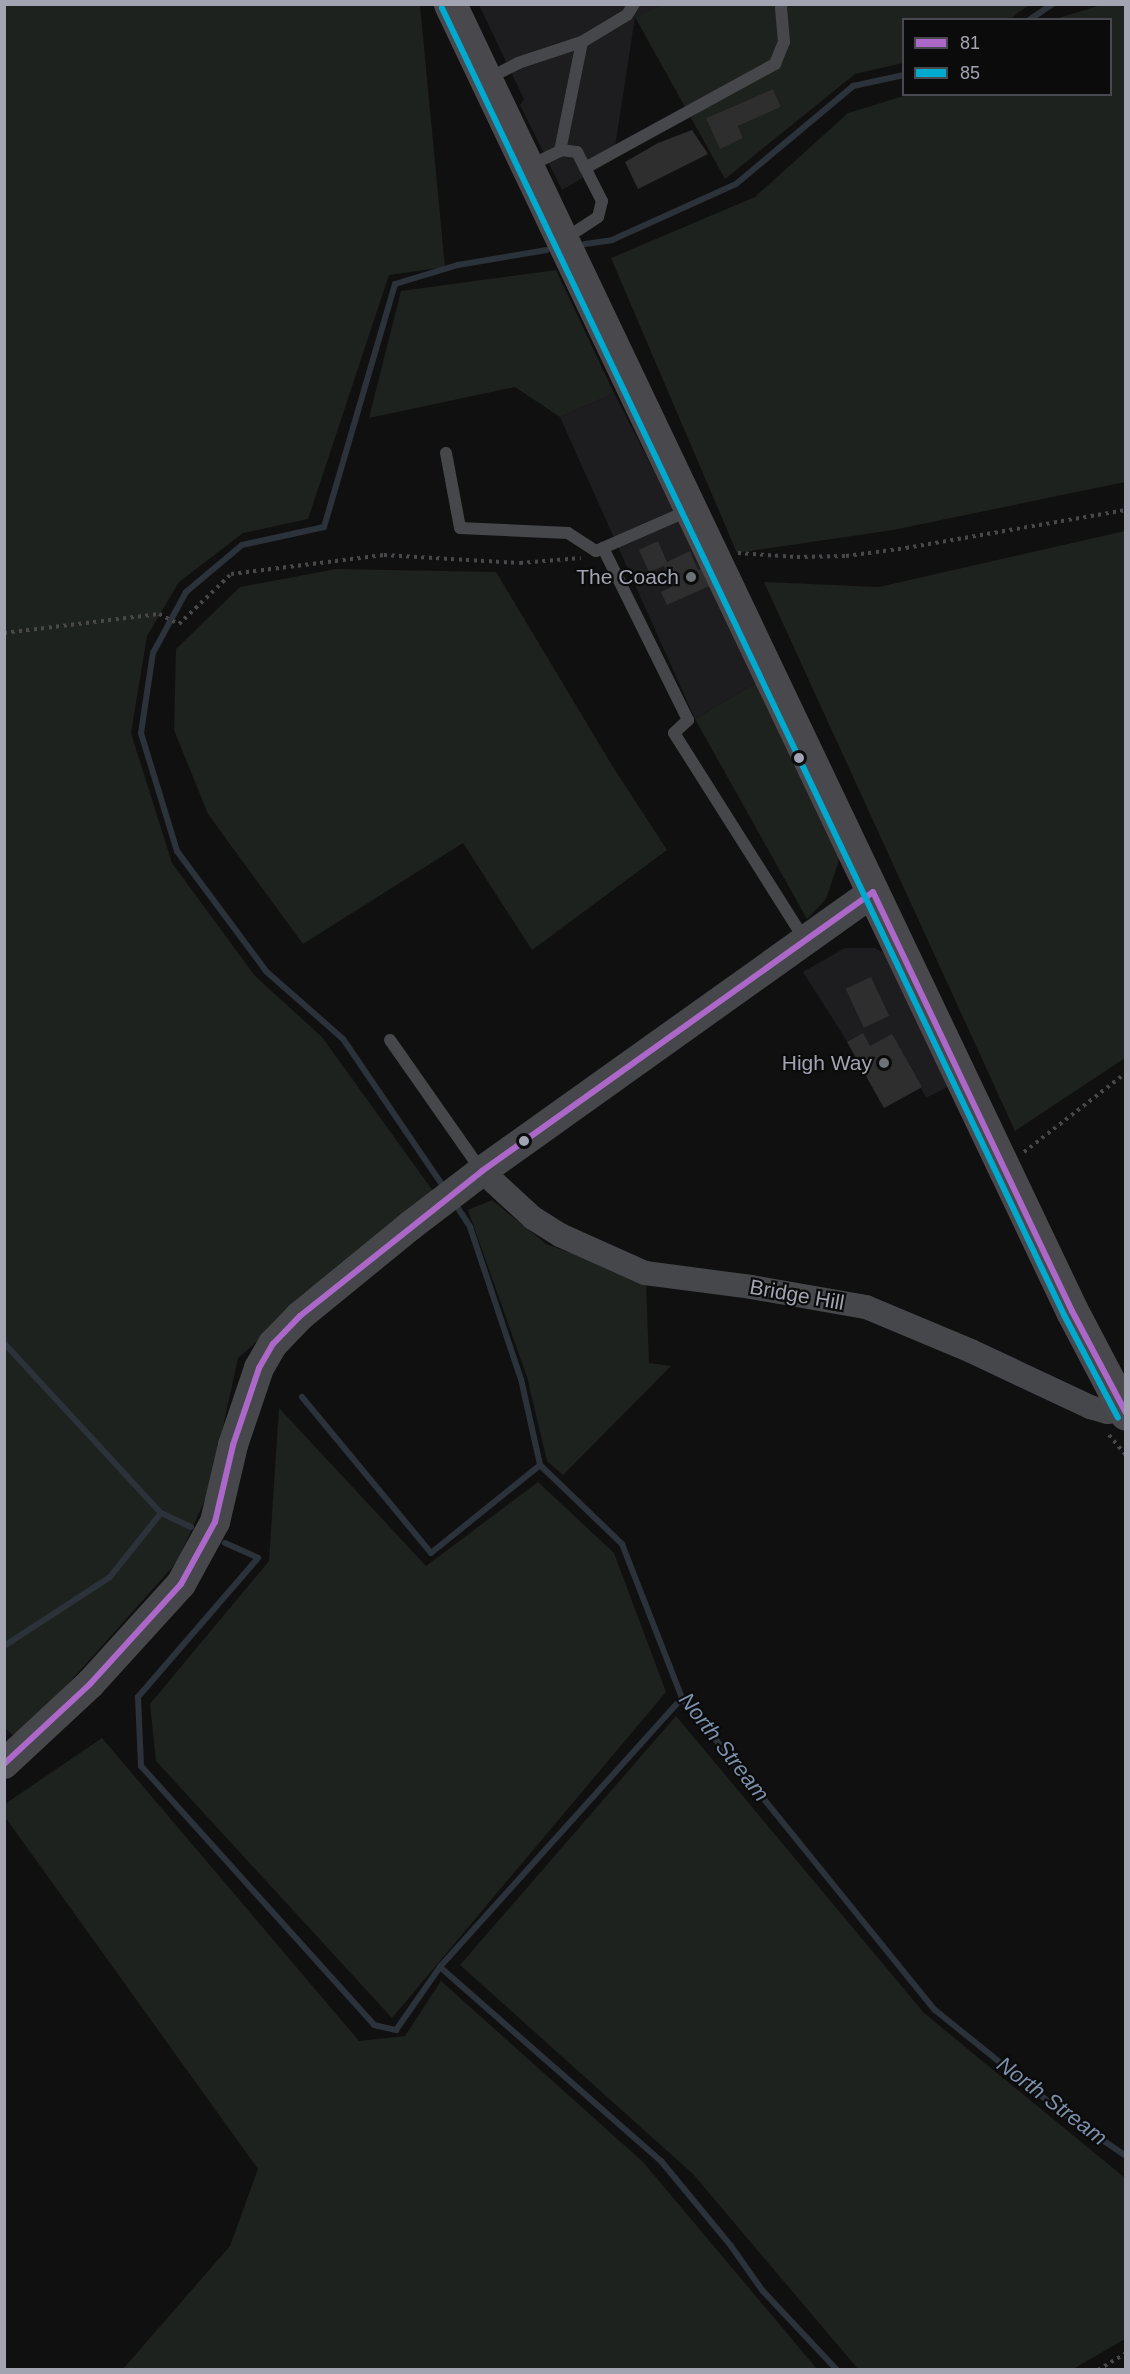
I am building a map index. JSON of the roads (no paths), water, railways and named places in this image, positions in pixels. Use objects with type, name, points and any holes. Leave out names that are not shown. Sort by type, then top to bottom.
[{"type":"main road","points":[[450,4],[1072,1311],[1124,1412]]},
{"type":"street","points":[[4,1764],[90,1684],[181,1584],[215,1522],[246,1403],[260,1368],[273,1344],[334,1287],[461,1187],[804,939],[873,892]]},
{"type":"street","name":"Bridge Hill","points":[[461,1187],[533,1218],[560,1235],[645,1273],[751,1287],[866,1307],[1090,1407],[1107,1412],[1124,1412]]},
{"type":"lane","points":[[486,79],[518,63],[582,42],[627,15],[634,4]]},
{"type":"lane","points":[[585,168],[775,64],[784,42],[781,4]]},
{"type":"lane","points":[[560,151],[582,42]]},
{"type":"lane","points":[[527,166],[560,151],[577,152],[602,201],[598,217],[563,240]]},
{"type":"lane","points":[[446,453],[460,528],[568,533],[599,549],[688,720],[674,733],[804,939]]},
{"type":"lane","points":[[599,549],[691,510]]},
{"type":"lane","points":[[390,1040],[461,1187]]},
{"type":"waterway","points":[[1032,18],[1053,4]]},
{"type":"waterway","points":[[585,244],[612,240],[736,184],[853,86],[902,75]]},
{"type":"waterway","points":[[445,1189],[343,1039],[266,971],[177,851],[141,733],[153,653],[186,592],[242,545],[324,527],[395,284],[458,265],[547,250]]},
{"type":"waterway","points":[[454,1202],[470,1227],[521,1379],[540,1465]]},
{"type":"waterway","points":[[4,1343],[161,1513],[110,1577],[4,1646]]},
{"type":"waterway","name":"North Stream","points":[[302,1397],[431,1553],[540,1465]]},
{"type":"waterway","name":"North Stream","points":[[540,1465],[622,1544],[682,1698],[935,2010],[1064,2114],[1126,2156]]},
{"type":"waterway","points":[[161,1513],[191,1527]]},
{"type":"waterway","points":[[225,1543],[258,1558],[138,1697],[141,1766],[374,2025],[396,2030],[440,1967]]},
{"type":"waterway","points":[[682,1698],[440,1967],[661,2161],[731,2246],[762,2290],[837,2370]]},
{"type":"place","name":"The Coach","points":[[691,577]]},
{"type":"place","name":"High Way","points":[[884,1063]]}]
